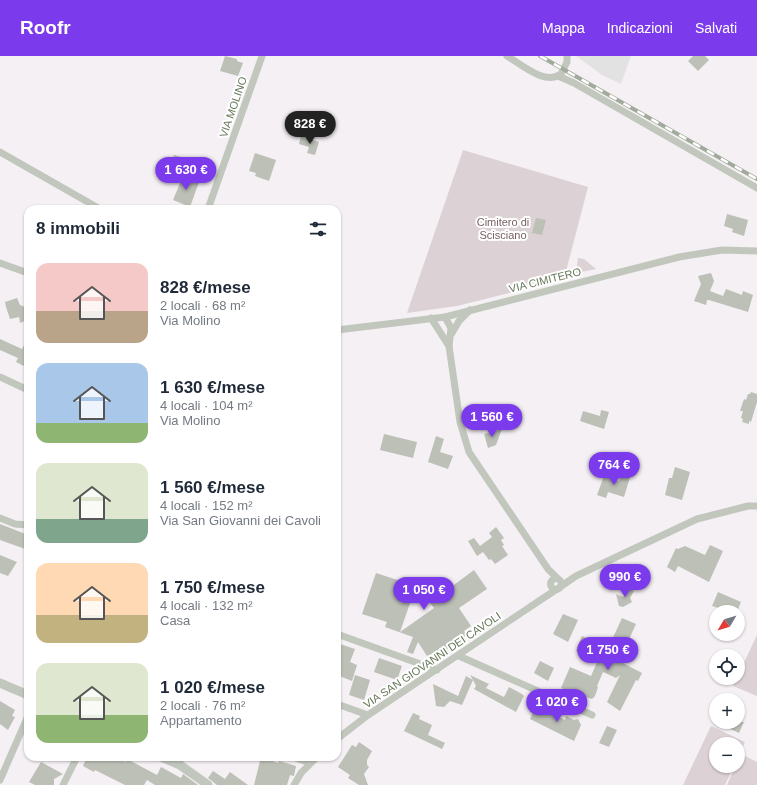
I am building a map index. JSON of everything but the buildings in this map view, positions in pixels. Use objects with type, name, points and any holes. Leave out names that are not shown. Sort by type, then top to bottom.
[{"type":"street","name":"VIA MOLINO","points":[[209,205],[262,56]]},
{"type":"street","points":[[507,56],[545,77],[558,76],[574,83],[757,188]]},
{"type":"street","points":[[558,76],[565,69],[568,56]]},
{"type":"street","points":[[0,152],[93,205]]},
{"type":"street","name":"VIA CIMITERO","points":[[341,329],[445,317],[471,309],[679,257],[722,250],[757,250]]},
{"type":"street","points":[[0,263],[24,272]]},
{"type":"street","points":[[451,335],[459,321],[471,309]]},
{"type":"street","points":[[445,317],[452,328],[449,346],[460,422],[469,452],[548,568],[554,580],[562,584],[559,588],[552,588],[554,580]]},
{"type":"street","points":[[431,318],[449,346]]},
{"type":"street","points":[[0,377],[24,388]]},
{"type":"street","name":"VIA SAN GIOVANNI DEI CAVOLI","points":[[341,736],[368,715],[459,656],[576,576],[697,519],[748,506],[757,506]]},
{"type":"street","points":[[0,518],[15,524],[24,525]]},
{"type":"street","name":"VIA SAN GIOVANNI DEI CAVOLI","points":[[539,600],[554,580],[576,576]]},
{"type":"street","points":[[341,635],[437,670]]},
{"type":"street","points":[[459,656],[592,715]]},
{"type":"street","points":[[0,682],[24,693]]},
{"type":"street","points":[[341,705],[368,715]]},
{"type":"street","points":[[0,780],[24,725]]},
{"type":"street","points":[[63,785],[75,761]]},
{"type":"street","points":[[180,761],[208,785]]},
{"type":"street","points":[[304,761],[310,763]]},
{"type":"street","points":[[294,785],[312,761]]},
{"type":"shaded area","points":[[576,56],[631,56],[621,84],[602,75]]},
{"type":"green space","name":"Cimitero di Scisciano","points":[[463,150],[588,187],[564,279],[457,306],[407,313]]},
{"type":"green space","points":[[578,258],[584,259],[596,269],[576,273]]},
{"type":"green space","points":[[757,635],[757,696],[733,686],[745,685],[745,660]]},
{"type":"green space","points":[[710,729],[717,729],[734,737],[709,737],[709,773],[731,773],[725,785],[683,785]]},
{"type":"green space","points":[[745,756],[757,762],[757,785],[727,785],[732,773],[745,773]]},
{"type":"railway","points":[[540,56],[757,179]]}]
